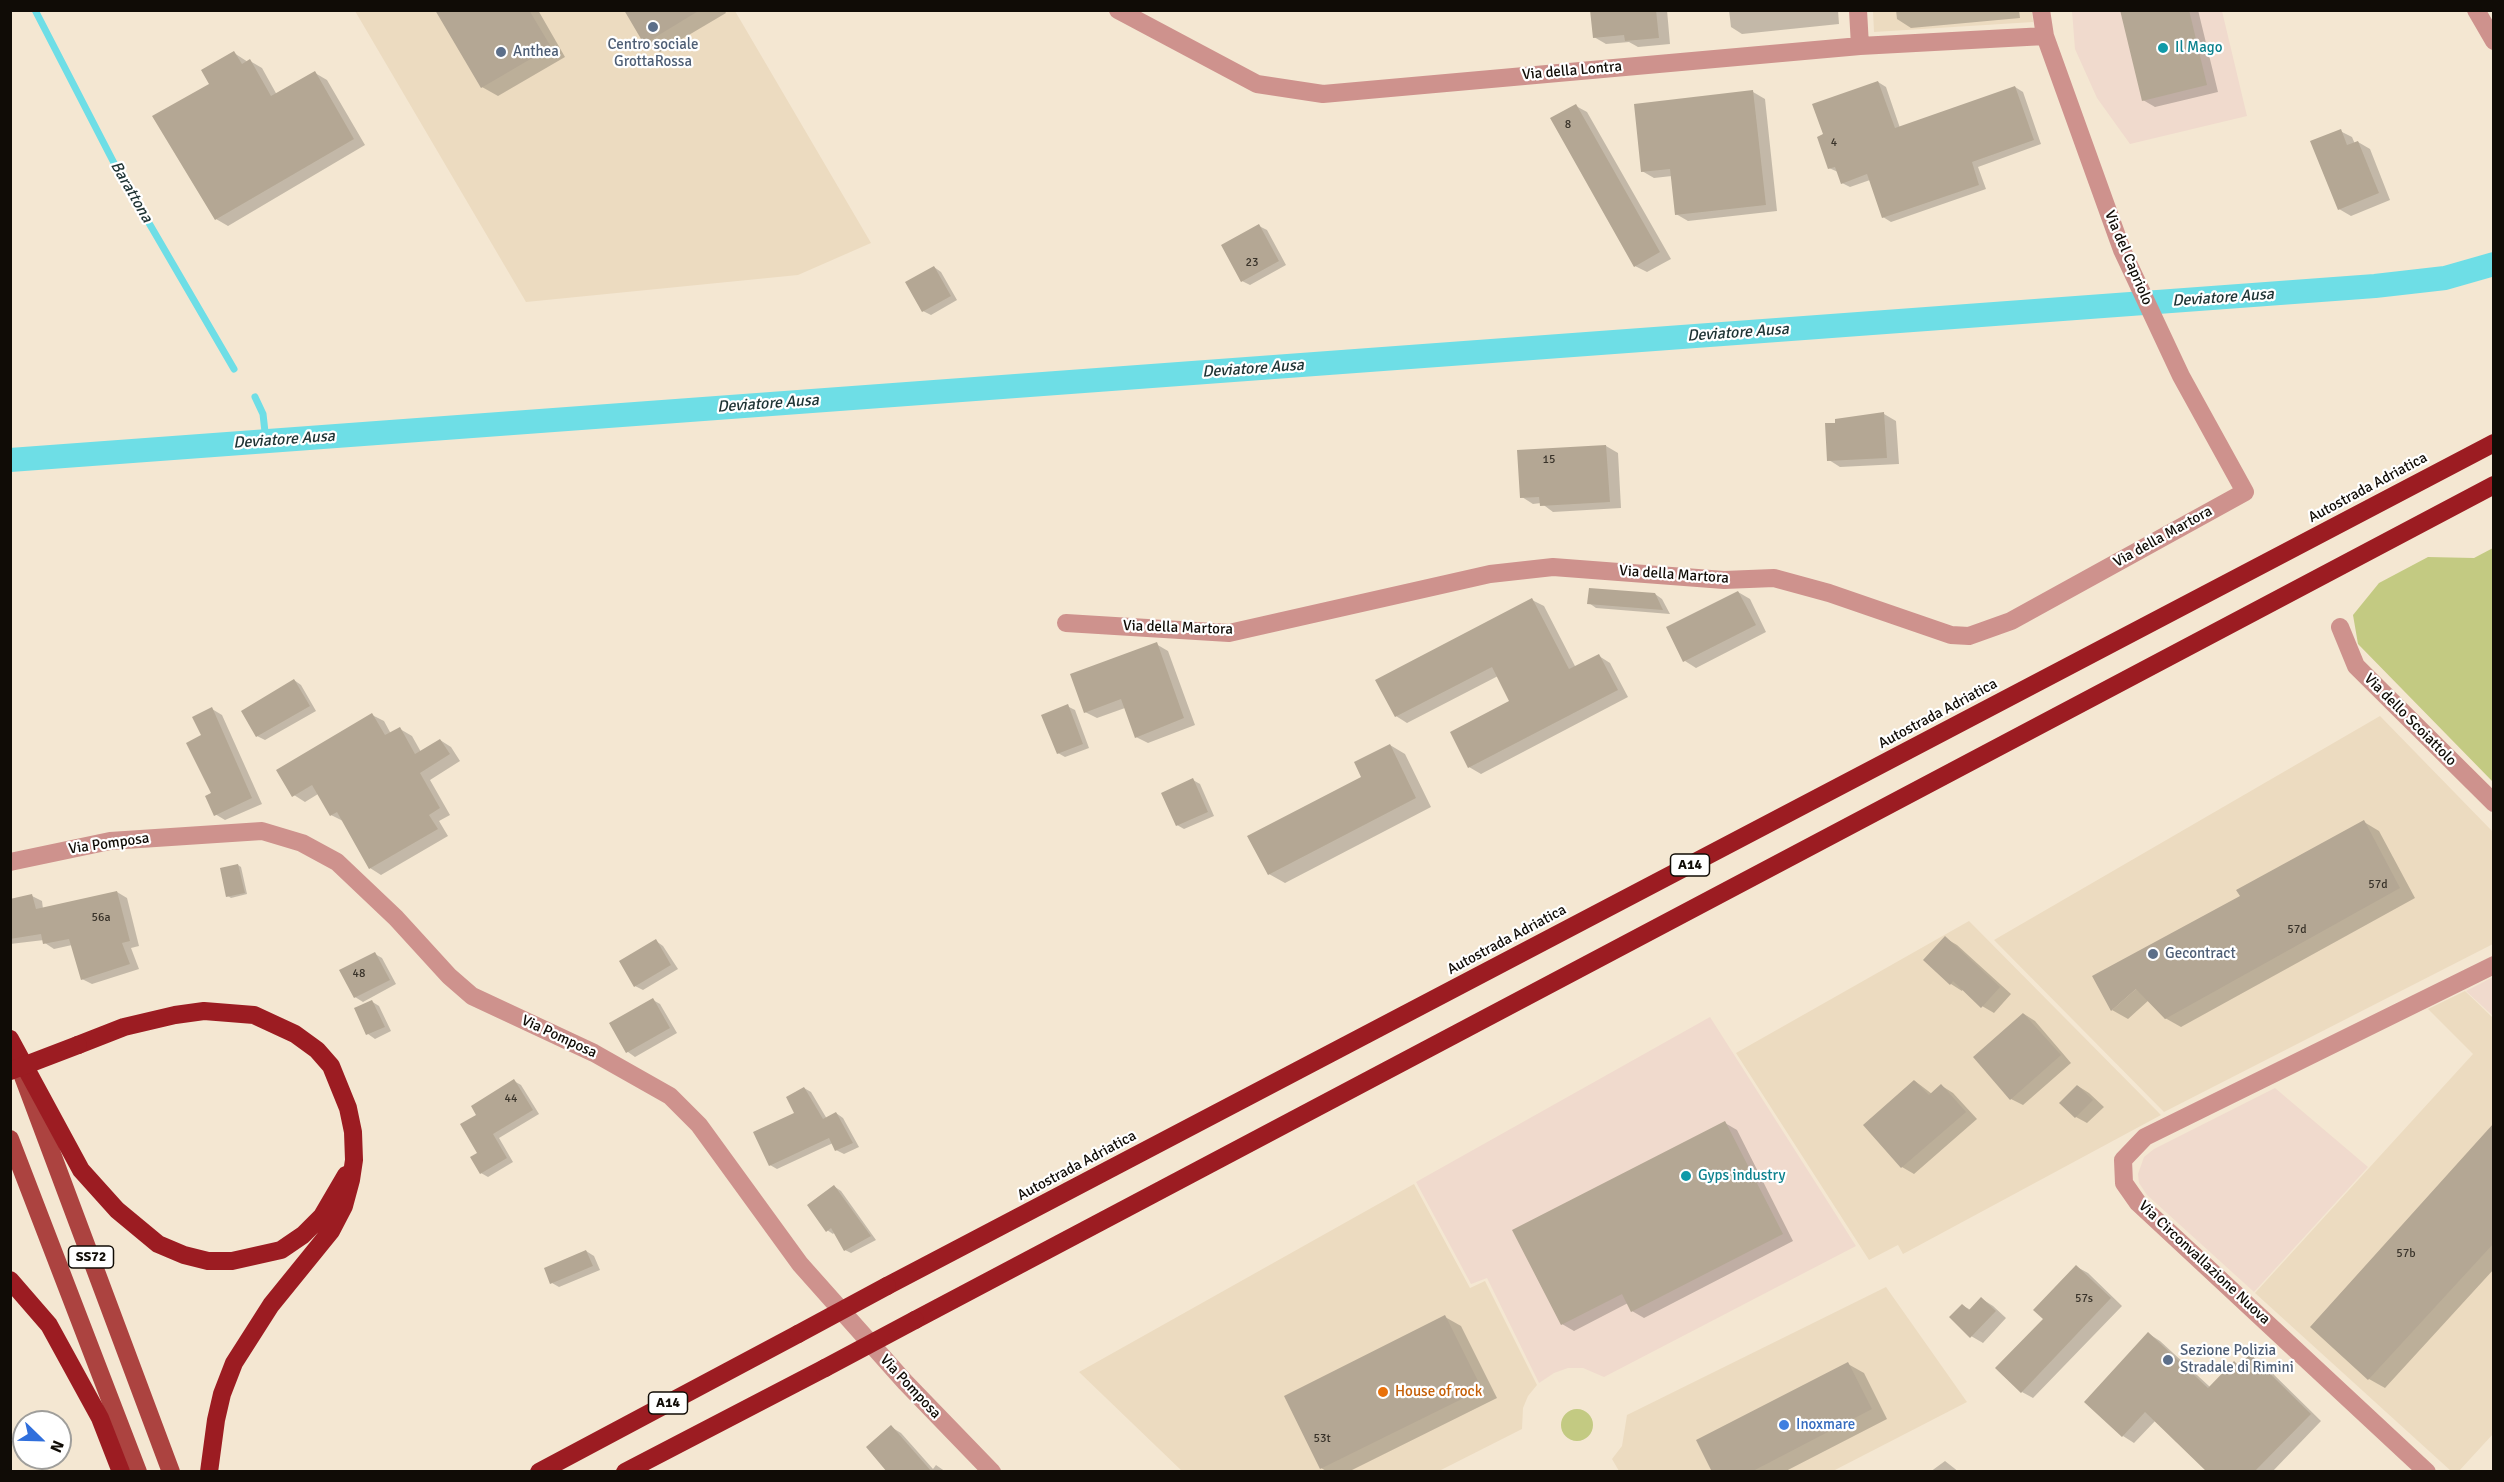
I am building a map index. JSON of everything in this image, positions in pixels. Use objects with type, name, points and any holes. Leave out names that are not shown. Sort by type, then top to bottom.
[{"type":"highway","name":"Autostrada Adriatica","points":[[539,1472],[2493,443]]},
{"type":"highway","name":"A14","points":[[624,1472],[825,1368],[2493,485]]},
{"type":"highway","points":[[10,1071],[124,1028],[175,1015],[204,1011],[254,1015],[295,1034],[317,1050],[331,1066],[348,1108],[353,1132],[354,1160],[344,1206],[331,1231],[271,1305],[234,1363],[222,1394],[216,1420],[209,1472]]},
{"type":"highway","points":[[10,1041],[81,1170],[117,1210],[158,1244],[184,1255],[208,1261],[232,1262],[281,1250],[303,1235],[322,1216],[354,1160]]},
{"type":"highway","points":[[10,1280],[49,1325],[100,1418],[121,1472]]},
{"type":"main road","name":"SS72","points":[[10,1041],[171,1472]]},
{"type":"main road","name":"SS72","points":[[10,1139],[138,1472]]},
{"type":"street","name":"Via della Lontra","points":[[1118,10],[1257,84],[1323,94],[1860,46],[2045,36]]},
{"type":"street","points":[[1858,10],[1860,46]]},
{"type":"street","name":"Via del Capriolo","points":[[2041,10],[2045,36],[2120,246],[2181,376],[2245,492]]},
{"type":"street","points":[[2476,10],[2493,41]]},
{"type":"street","name":"Via della Martora","points":[[1066,623],[1229,633],[1490,574],[1553,567],[1724,580],[1774,578],[1829,593],[1951,635],[1969,636],[2011,621],[2245,492]]},
{"type":"street","name":"Via dello Scoiattolo","points":[[2340,627],[2356,666],[2493,803]]},
{"type":"street","name":"Via Pomposa","points":[[10,862],[110,841],[262,831],[302,843],[337,862],[396,918],[449,976],[472,996],[594,1053],[670,1096],[706,1134],[800,1264],[905,1382],[992,1472]]},
{"type":"street","name":"Via Circonvallazione Nuova","points":[[2427,1472],[2138,1203],[2124,1183],[2123,1160],[2145,1137],[2493,964]]},
{"type":"shaded area","points":[[355,11],[735,11],[871,243],[798,275],[526,302]]},
{"type":"shaded area","points":[[1873,11],[2032,11],[2033,22],[1874,32]]},
{"type":"shaded area","points":[[2072,11],[2222,11],[2247,116],[2130,144],[2097,98],[2075,49]]},
{"type":"shaded area","points":[[2380,716],[2493,832],[2493,944],[2164,1112],[1994,940]]},
{"type":"shaded area","points":[[1969,921],[2161,1115],[1903,1254],[1898,1245],[1869,1260],[1736,1053]]},
{"type":"shaded area","points":[[2493,977],[2493,1016],[2466,991]]},
{"type":"shaded area","points":[[2465,991],[2493,1018],[2493,1434],[2459,1471],[2451,1471],[2255,1293],[2473,1054],[2428,1009]]},
{"type":"shaded area","points":[[1710,1017],[1856,1246],[1604,1377],[1583,1368],[1568,1368],[1554,1373],[1539,1383],[1487,1278],[1471,1284],[1416,1182]]},
{"type":"shaded area","points":[[2275,1088],[2368,1167],[2254,1292],[2147,1195],[2139,1183],[2138,1174],[2144,1157],[2154,1149]]},
{"type":"shaded area","points":[[1414,1184],[1470,1288],[1485,1281],[1537,1385],[1528,1396],[1523,1408],[1522,1429],[1439,1471],[1183,1472],[1079,1372]]},
{"type":"shaded area","points":[[1886,1287],[1967,1402],[1833,1471],[1619,1471],[1612,1459],[1622,1446],[1627,1415]]},
{"type":"green space","points":[[2493,548],[2493,782],[2358,644],[2353,615],[2379,583],[2428,557],[2474,558]]},
{"type":"green space","points":[[1577,1409],[1588,1414],[1593,1425],[1588,1436],[1577,1441],[1566,1436],[1561,1425],[1566,1414]]},
{"type":"building","name":"Anthea","points":[[435,10],[529,10],[551,47],[481,88]]},
{"type":"building","name":"Centro sociale GrottaRossa","points":[[624,10],[700,10],[644,44]]},
{"type":"building","points":[[1590,10],[1656,10],[1659,38],[1625,41],[1624,35],[1593,38]]},
{"type":"building","name":"Il Mago","points":[[2120,10],[2189,10],[2207,85],[2142,101]]},
{"type":"building","points":[[234,51],[242,64],[250,59],[271,96],[315,71],[354,139],[215,220],[152,116],[209,84],[201,70]]},
{"type":"building","points":[[1878,81],[1895,128],[2015,86],[2034,140],[1972,162],[1979,185],[1882,218],[1867,174],[1841,184],[1835,167],[1828,169],[1817,137],[1823,134],[1812,104]]},
{"type":"building","points":[[1753,90],[1766,205],[1675,215],[1670,169],[1641,172],[1634,104]]},
{"type":"building","points":[[1576,104],[1660,252],[1634,267],[1550,118]]},
{"type":"building","points":[[2341,129],[2347,145],[2358,141],[2379,193],[2338,210],[2310,141]]},
{"type":"building","points":[[1259,224],[1279,261],[1241,282],[1221,245]]},
{"type":"building","points":[[934,266],[951,296],[922,312],[905,282]]},
{"type":"building","points":[[1884,412],[1887,458],[1827,461],[1825,423],[1835,423],[1835,419]]},
{"type":"building","points":[[1606,445],[1610,502],[1540,506],[1539,497],[1520,498],[1517,450]]},
{"type":"building","points":[[1589,588],[1655,593],[1663,610],[1587,604]]},
{"type":"building","points":[[1738,591],[1756,625],[1683,662],[1666,627]]},
{"type":"building","points":[[1532,598],[1569,669],[1599,654],[1618,690],[1468,768],[1450,732],[1509,701],[1492,667],[1395,717],[1375,680]]},
{"type":"building","points":[[1157,642],[1184,718],[1135,738],[1121,699],[1084,713],[1070,674]]},
{"type":"building","points":[[294,679],[310,706],[256,737],[241,711]]},
{"type":"building","points":[[1068,704],[1083,744],[1057,754],[1041,715]]},
{"type":"building","points":[[212,707],[252,798],[214,816],[205,796],[211,793],[186,743],[201,735],[192,717]]},
{"type":"building","points":[[372,713],[385,735],[400,727],[415,754],[440,739],[450,754],[420,773],[440,808],[429,815],[438,829],[369,869],[337,812],[330,816],[312,785],[292,797],[276,770]]},
{"type":"building","points":[[1390,744],[1416,798],[1268,875],[1247,836],[1361,777],[1354,762]]},
{"type":"building","points":[[1193,778],[1208,812],[1176,826],[1161,793]]},
{"type":"building","points":[[2364,820],[2400,888],[2165,1019],[2136,989],[2111,1011],[2092,976],[2240,896],[2236,890]]},
{"type":"building","points":[[238,864],[245,893],[226,897],[220,868]]},
{"type":"building","points":[[117,891],[130,941],[122,943],[130,964],[81,980],[69,939],[43,944],[41,934],[10,939],[10,899],[32,894],[36,909]]},
{"type":"building","points":[[1945,936],[2000,987],[1981,1008],[1953,981],[1950,985],[1923,960]]},
{"type":"building","points":[[656,939],[671,965],[634,987],[619,961]]},
{"type":"building","points":[[375,952],[390,980],[354,998],[339,970]]},
{"type":"building","points":[[653,998],[670,1028],[626,1053],[609,1023]]},
{"type":"building","points":[[372,1000],[385,1027],[366,1035],[354,1008]]},
{"type":"building","points":[[2023,1013],[2061,1055],[2010,1100],[1973,1057]]},
{"type":"building","points":[[514,1079],[533,1110],[493,1134],[507,1158],[480,1174],[470,1157],[477,1153],[460,1124],[476,1115],[471,1106]]},
{"type":"building","points":[[1914,1080],[1929,1095],[1941,1084],[1966,1112],[1901,1168],[1863,1125]]},
{"type":"building","points":[[2077,1085],[2093,1100],[2075,1118],[2059,1103]]},
{"type":"building","points":[[804,1087],[823,1119],[836,1112],[853,1143],[835,1151],[829,1138],[769,1166],[753,1132],[794,1113],[786,1097]]},
{"type":"building","name":"Gyps industry","points":[[1725,1121],[1783,1234],[1631,1312],[1622,1294],[1561,1325],[1512,1230]]},
{"type":"building","points":[[2493,1124],[2493,1244],[2368,1380],[2310,1327]]},
{"type":"building","points":[[834,1185],[871,1236],[844,1251],[831,1228],[826,1232],[807,1205]]},
{"type":"building","points":[[586,1250],[593,1266],[550,1284],[544,1268]]},
{"type":"building","points":[[2076,1265],[2111,1298],[2021,1393],[1995,1368],[2043,1319],[2033,1310]]},
{"type":"building","points":[[1981,1297],[1996,1311],[1970,1338],[1949,1317],[1962,1304],[1969,1310]]},
{"type":"building","name":"House of rock","points":[[1445,1315],[1482,1389],[1320,1469],[1284,1396]]},
{"type":"building","points":[[2148,1332],[2208,1388],[2234,1361],[2239,1366],[2250,1354],[2311,1414],[2254,1472],[2207,1472],[2145,1412],[2122,1437],[2084,1402]]},
{"type":"building","name":"Inoxmare","points":[[1848,1362],[1872,1409],[1751,1472],[1712,1472],[1696,1440]]},
{"type":"building","points":[[891,1425],[932,1472],[887,1472],[866,1447]]},
{"type":"waterway","name":"Barattona","points":[[35,10],[114,163],[234,369]]},
{"type":"waterway","name":"Deviatore Ausa","points":[[10,460],[2375,286],[2445,278],[2494,264]]},
{"type":"waterway","name":"Barattona","points":[[255,397],[263,414],[266,441]]},
{"type":"place","name":"Centro sociale GrottaRossa","points":[[653,27]]},
{"type":"place","name":"Il Mago","points":[[2163,48]]},
{"type":"place","name":"Anthea","points":[[501,52]]},
{"type":"place","name":"Gecontract","points":[[2153,954]]},
{"type":"place","name":"Gyps industry","points":[[1686,1176]]},
{"type":"place","name":"Sezione Polizia Stradale di Rimini","points":[[2168,1360]]},
{"type":"place","name":"House of rock","points":[[1383,1392]]},
{"type":"place","name":"Inoxmare","points":[[1784,1425]]}]
